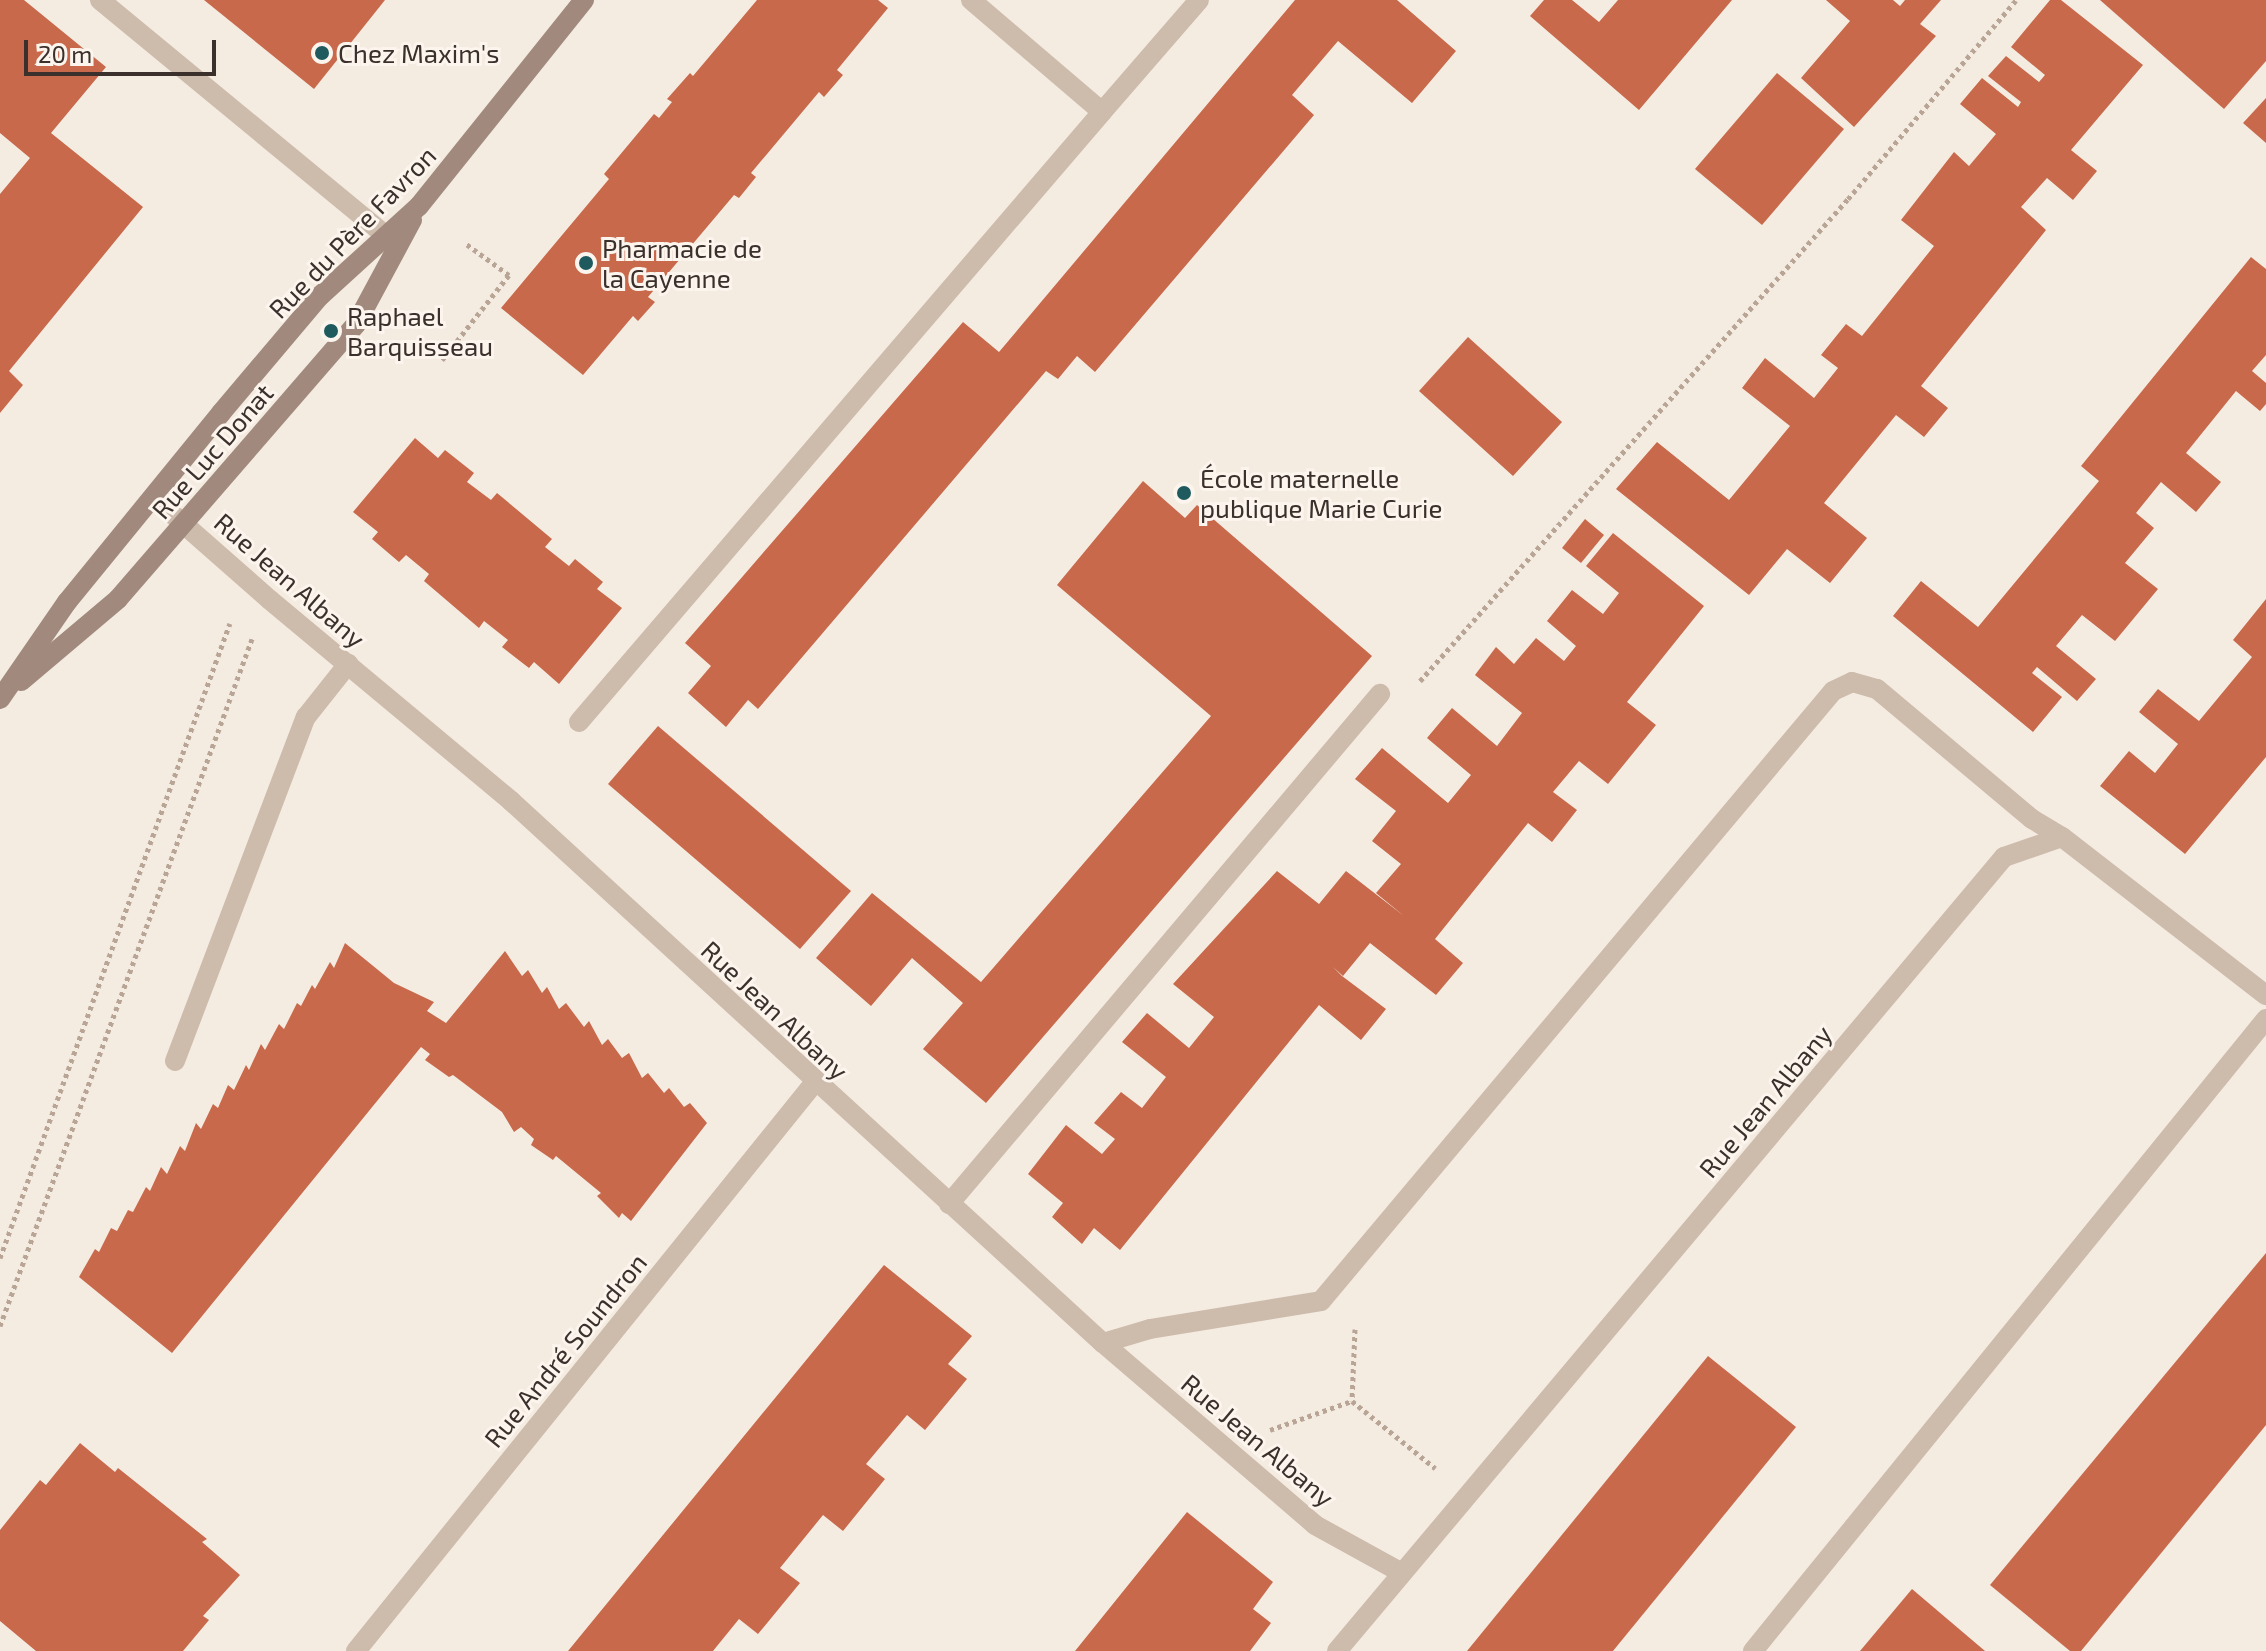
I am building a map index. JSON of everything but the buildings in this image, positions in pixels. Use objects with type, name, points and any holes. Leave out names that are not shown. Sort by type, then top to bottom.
[{"type":"street","points":[[100,0],[386,236]]},
{"type":"street","name":"Rue du Père Favron","points":[[154,498],[320,296],[419,206],[584,0]]},
{"type":"street","points":[[971,0],[1102,112]]},
{"type":"street","points":[[579,722],[1199,0]]},
{"type":"street","name":"Rue Luc Donat","points":[[2,697],[93,622],[185,524],[356,324],[419,206]]},
{"type":"street","name":"Rue Luc Donat","points":[[2,697],[67,602],[154,498]]},
{"type":"street","name":"Rue Jean Albany","points":[[154,498],[511,801],[1103,1343],[1315,1525],[1402,1573],[2004,857],[2062,837]]},
{"type":"street","points":[[175,1061],[306,717],[348,664]]},
{"type":"street","points":[[1103,1343],[1150,1329],[1321,1301],[1833,691],[1852,682],[1877,689],[2032,819],[2062,837],[2266,995]]},
{"type":"street","points":[[949,1204],[1380,694]]},
{"type":"street","points":[[1753,1651],[2266,1019]]},
{"type":"street","name":"Rue André Soundron","points":[[356,1651],[815,1082]]},
{"type":"street","points":[[1337,1651],[1402,1573]]},
{"type":"path","points":[[1380,694],[1403,700],[1848,199],[2016,0]]},
{"type":"path","points":[[442,360],[509,275],[465,243]]},
{"type":"path","points":[[0,1326],[255,631],[256,587]]},
{"type":"path","points":[[0,1258],[232,618]]},
{"type":"path","points":[[1352,1401],[1355,1314]]},
{"type":"path","points":[[1262,1433],[1352,1401]]},
{"type":"path","points":[[1352,1401],[1439,1471]]},
{"type":"place","name":"Chez Maxim's","points":[[322,53]]},
{"type":"place","name":"Pharmacie de la Cayenne","points":[[586,263]]},
{"type":"place","name":"Raphael Barquisseau","points":[[331,331]]},
{"type":"place","name":"École maternelle publique Marie Curie","points":[[1184,493]]}]
